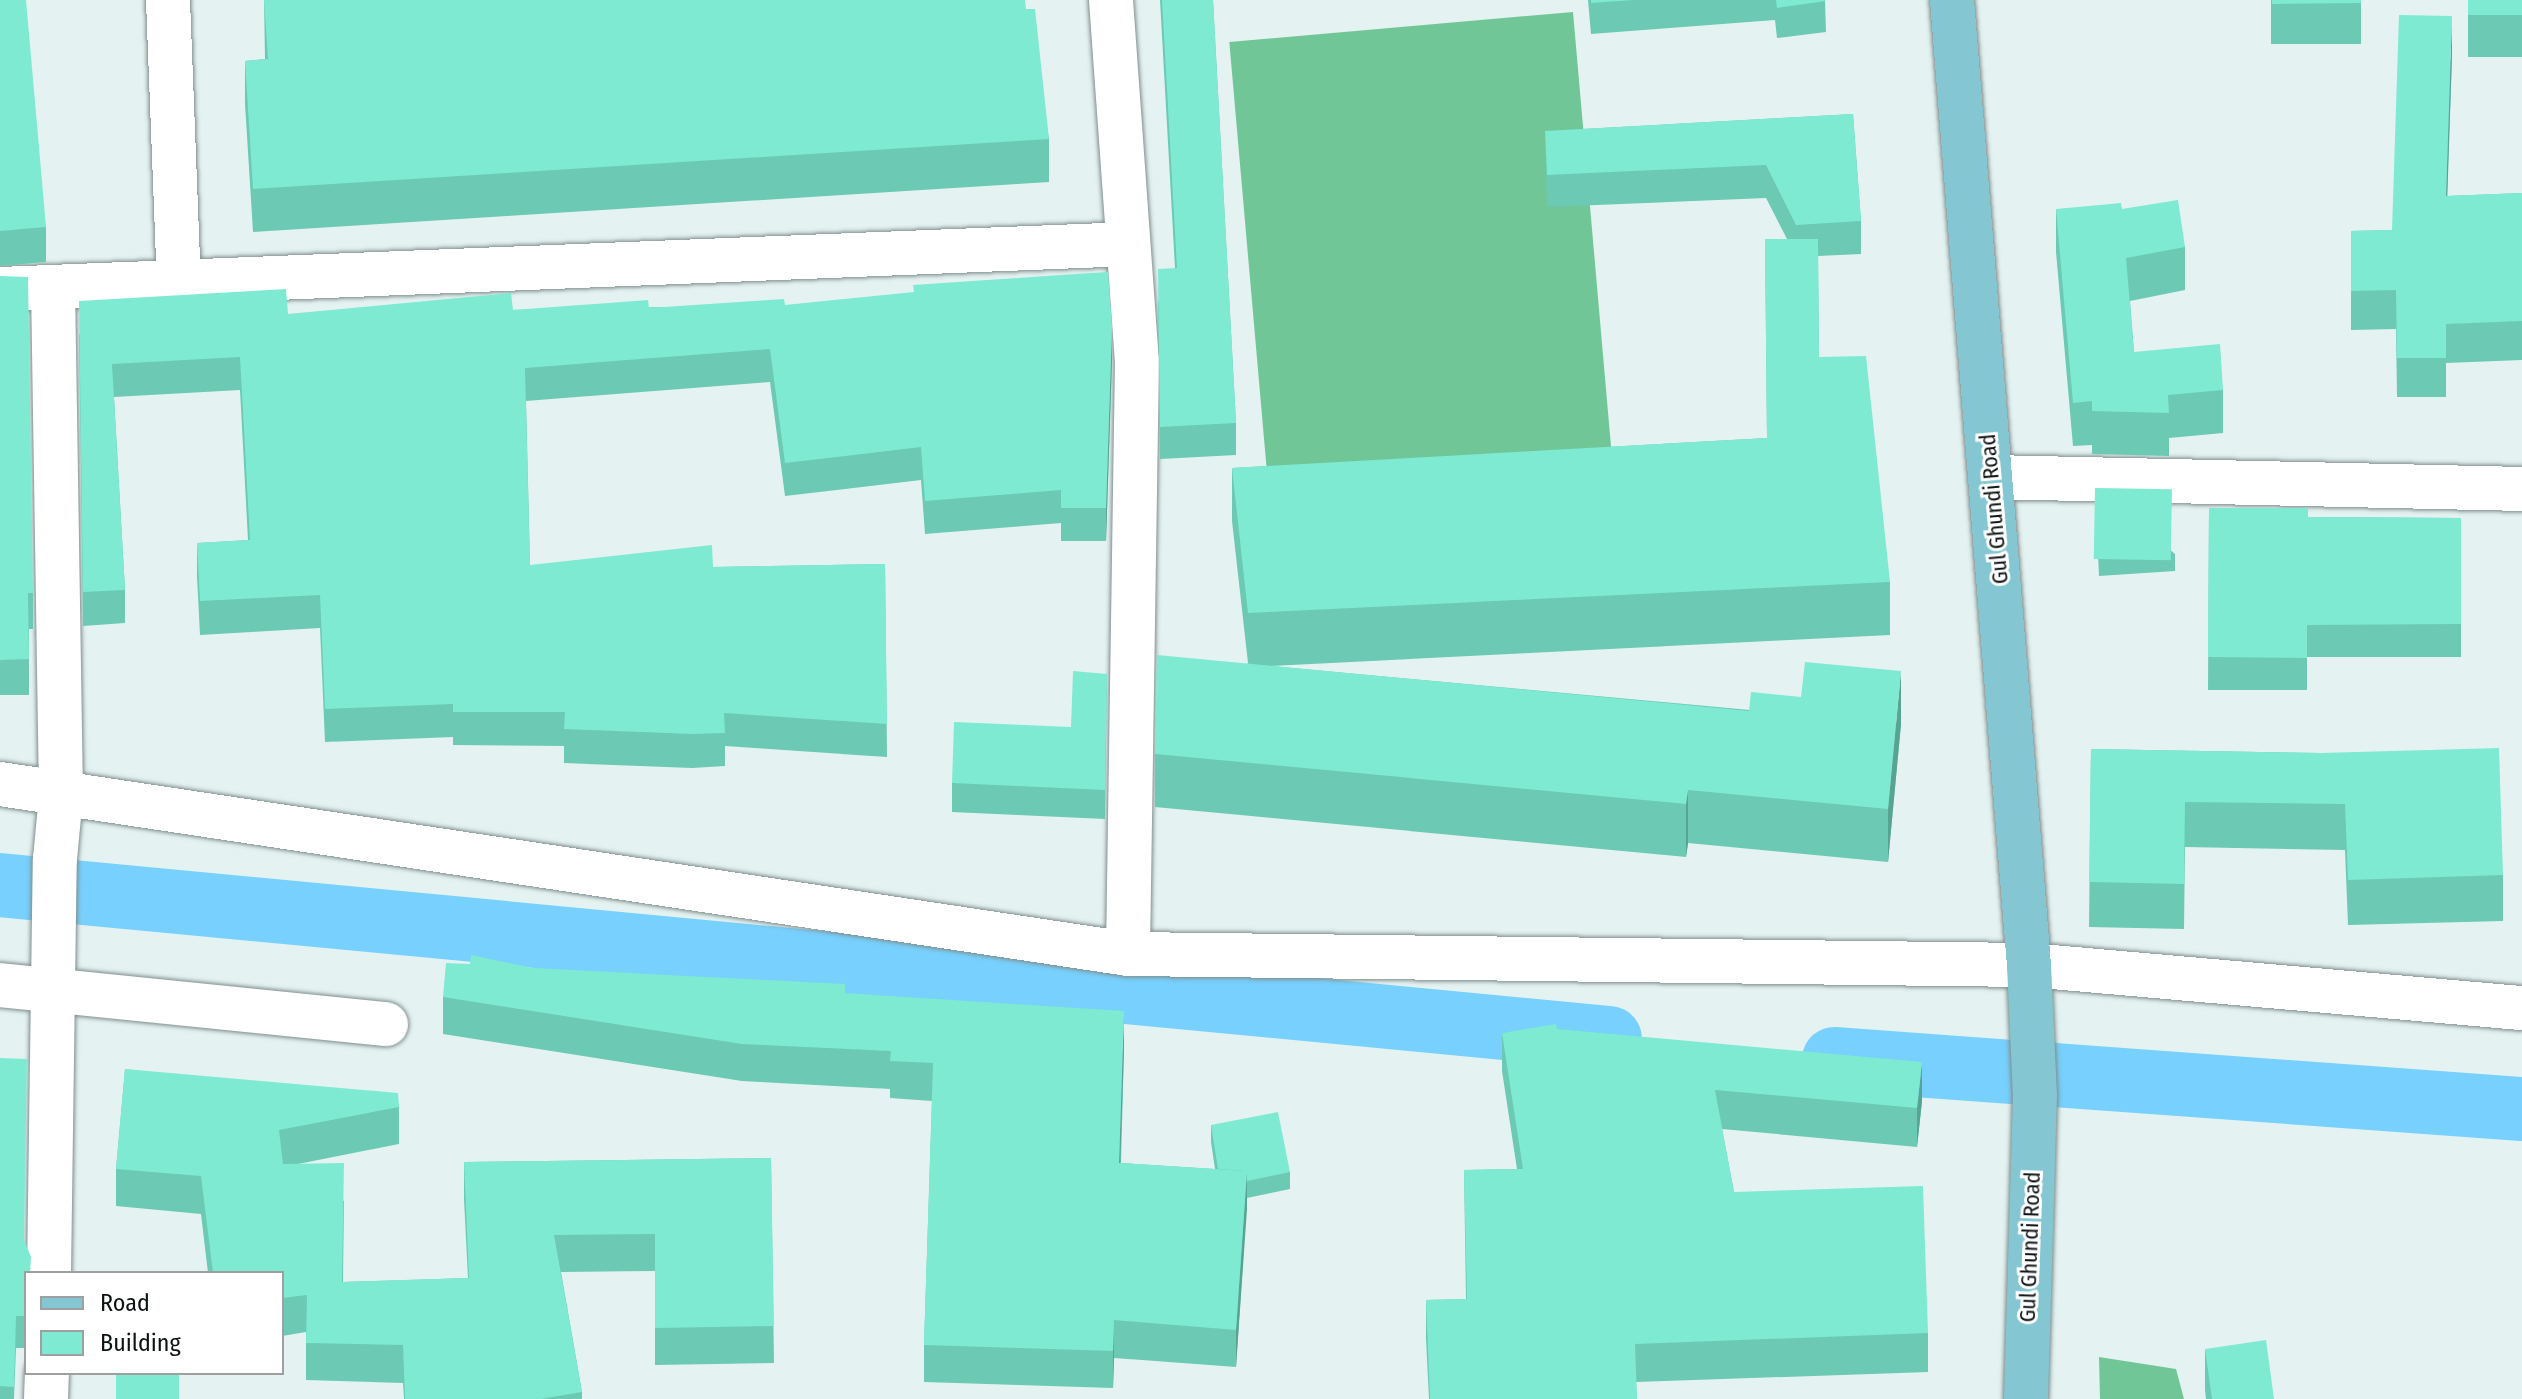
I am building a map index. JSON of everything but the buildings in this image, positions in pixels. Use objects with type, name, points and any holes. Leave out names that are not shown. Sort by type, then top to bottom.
[{"type":"main road","name":"Gul Ghundi Road","points":[[1952,0],[2029,965],[2028,1018],[2035,1095],[2026,1399]]},
{"type":"street","points":[[168,0],[179,282]]},
{"type":"street","points":[[1111,0],[1137,359],[1128,954]]},
{"type":"street","points":[[0,289],[1128,244]]},
{"type":"street","points":[[49,1271],[56,991],[55,859],[61,795],[53,287]]},
{"type":"street","points":[[1991,477],[2522,489]]},
{"type":"street","points":[[0,784],[1128,954],[2029,965],[2522,1008]]},
{"type":"street","points":[[0,985],[386,1024]]},
{"type":"street","points":[[46,1399],[47,1375]]},
{"type":"green space","points":[[1573,12],[1612,456],[1268,486],[1229,42]]},
{"type":"green space","points":[[2099,1357],[2176,1369],[2184,1399],[2100,1399]]},
{"type":"waterway","points":[[0,885],[1610,1038]]},
{"type":"waterway","points":[[1834,1059],[2522,1109]]}]
